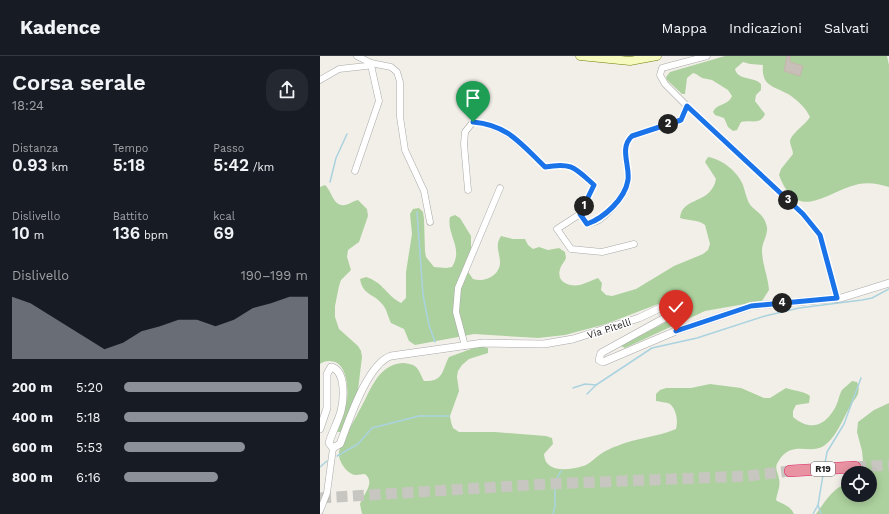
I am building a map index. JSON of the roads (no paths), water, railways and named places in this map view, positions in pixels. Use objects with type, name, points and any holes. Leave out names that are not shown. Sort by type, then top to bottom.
[{"type":"highway","name":"R19","points":[[790,471],[841,468]]},
{"type":"main road","points":[[580,56],[630,61],[657,56]]},
{"type":"street","points":[[355,171],[379,101],[371,64],[357,56]]},
{"type":"street","points":[[707,56],[662,68],[660,75],[664,84],[803,214],[820,235],[837,298]]},
{"type":"street","points":[[320,80],[339,69],[371,64],[391,67],[397,72],[399,77],[400,117],[405,150],[424,191],[430,222]]},
{"type":"street","points":[[580,214],[587,224],[598,220],[621,198],[628,180],[625,146],[627,140],[632,136],[681,120],[687,106]]},
{"type":"street","points":[[468,190],[464,144],[465,132],[473,122],[496,126],[513,136],[545,167],[557,165],[573,167],[594,185],[580,214],[557,229],[571,249],[602,252],[634,244]]},
{"type":"street","points":[[465,346],[456,312],[458,288],[500,188]]},
{"type":"street","name":"Via Pitelli","points":[[333,448],[340,444],[370,374],[381,362],[391,356],[483,343],[544,344],[573,339],[639,318],[674,301],[680,301],[683,304],[683,307],[679,310],[601,353],[599,360],[603,362],[676,331],[751,306],[850,296],[889,283]]},
{"type":"street","points":[[320,429],[327,408],[327,374],[331,367],[333,367],[340,372],[342,380],[341,410],[329,443],[333,448],[327,493],[320,511]]},
{"type":"waterway","points":[[330,182],[336,158],[347,134]]},
{"type":"waterway","points":[[417,212],[423,295],[429,325],[435,342]]},
{"type":"waterway","points":[[587,394],[596,385],[652,348],[697,338],[765,316],[799,308],[872,298],[889,289]]},
{"type":"waterway","points":[[825,463],[827,452],[844,424],[861,378]]},
{"type":"waterway","points":[[573,388],[585,384],[596,385]]},
{"type":"waterway","points":[[337,456],[358,444],[372,428],[419,416],[449,416]]},
{"type":"waterway","points":[[320,467],[327,461]]},
{"type":"waterway","points":[[553,514],[555,506],[555,482],[561,471]]},
{"type":"waterway","points":[[813,514],[818,505],[823,475]]},
{"type":"waterway","points":[[818,505],[821,514]]},
{"type":"tunnel","points":[[872,466],[889,465]]},
{"type":"tunnel","points":[[320,498],[547,484],[748,476],[790,471]]}]
